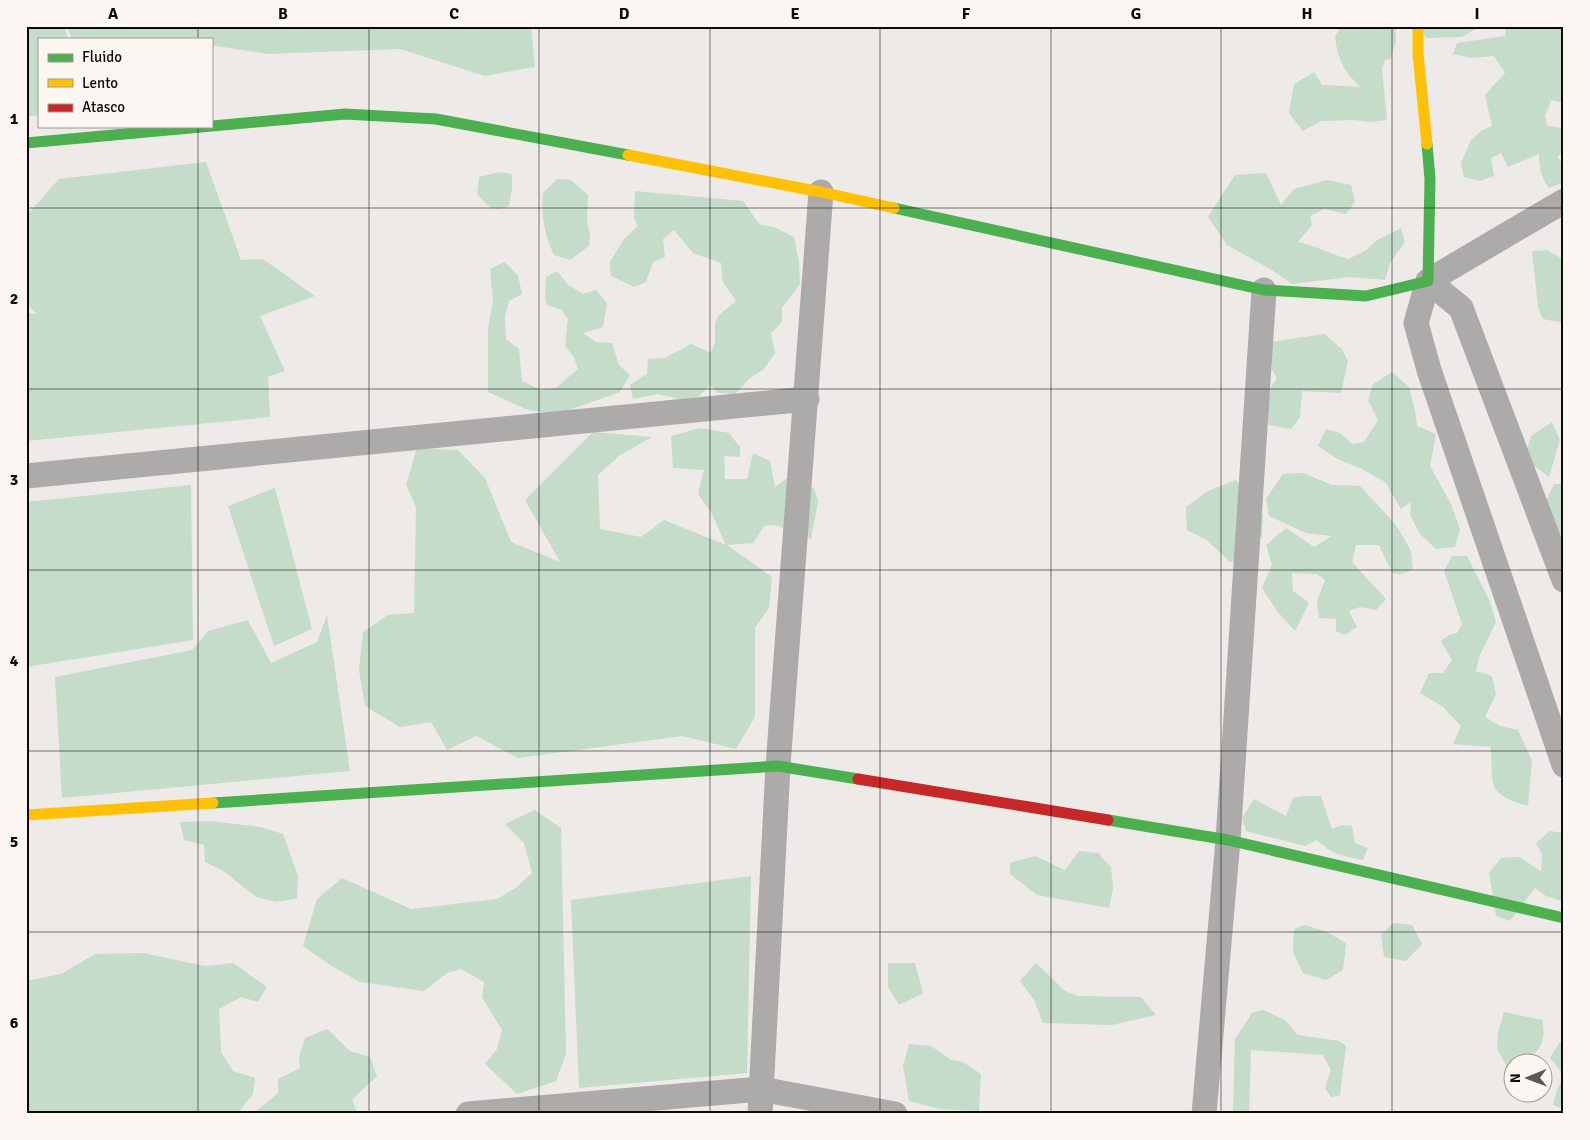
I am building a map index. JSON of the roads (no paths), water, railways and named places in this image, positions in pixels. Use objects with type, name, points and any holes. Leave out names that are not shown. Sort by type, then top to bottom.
[{"type":"street","points":[[1418,26],[1418,54],[1430,179],[1428,281],[1416,323],[1429,370],[1564,765]]},
{"type":"street","points":[[212,126],[346,114],[436,120],[821,192],[1264,290],[1366,296],[1428,281],[1564,201]]},
{"type":"street","points":[[26,143],[192,128]]},
{"type":"street","points":[[760,1114],[778,766],[821,192]]},
{"type":"street","points":[[1428,281],[1461,308],[1564,580]]},
{"type":"street","points":[[1204,1114],[1228,840],[1264,290]]},
{"type":"street","points":[[26,476],[806,399]]},
{"type":"street","points":[[26,815],[778,766],[1228,840],[1564,918]]},
{"type":"street","points":[[468,1114],[761,1089],[895,1114]]}]
